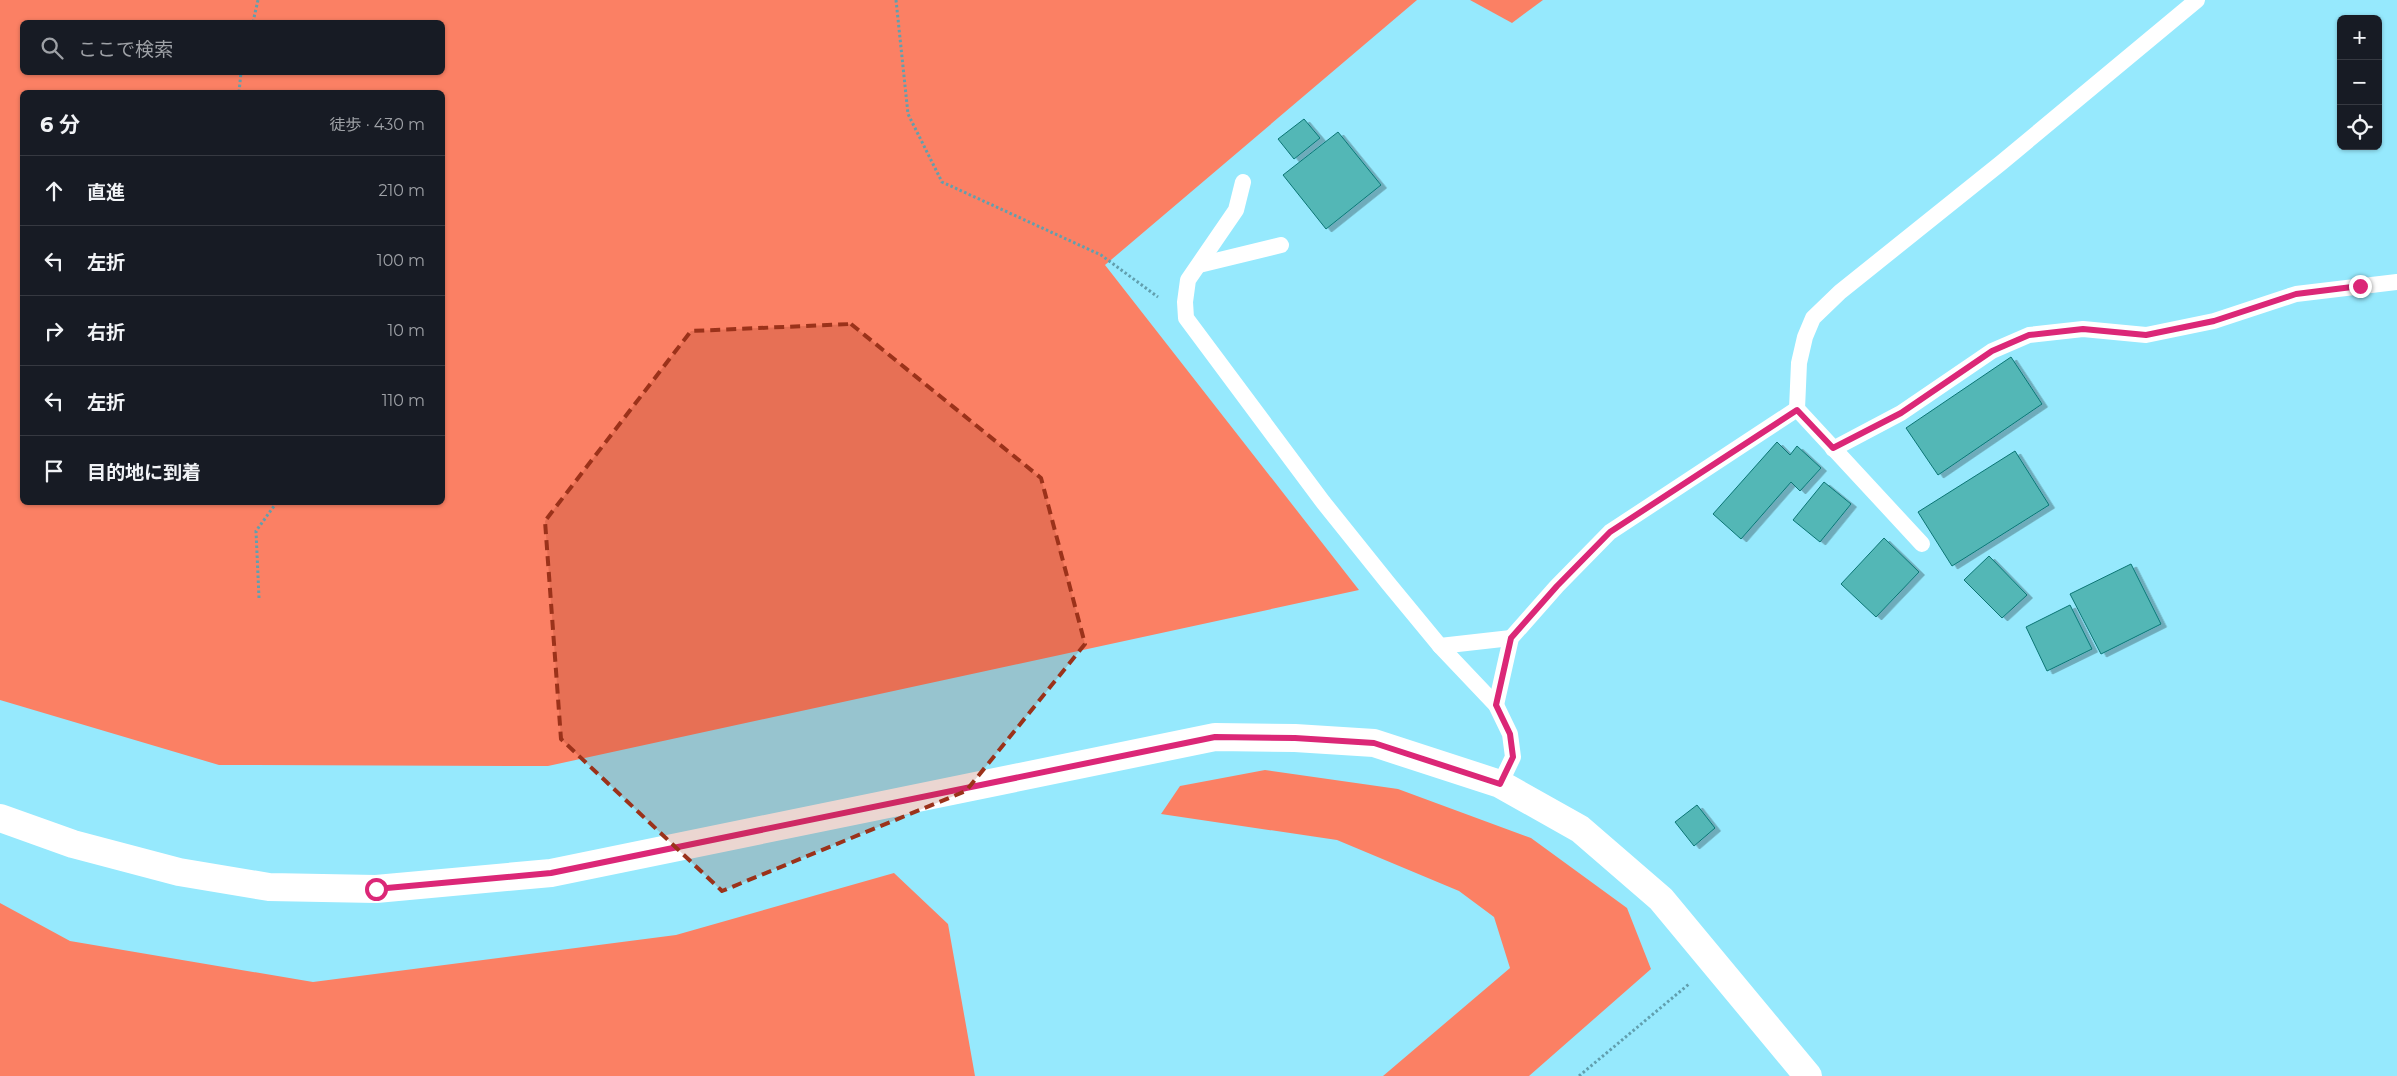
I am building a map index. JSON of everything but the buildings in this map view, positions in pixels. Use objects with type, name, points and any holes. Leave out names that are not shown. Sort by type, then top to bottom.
[{"type":"street","points":[[0,818],[73,844],[179,872],[270,887],[376,889],[551,873],[1215,737],[1295,738],[1374,743],[1500,784],[1580,829],[1661,899],[1808,1076]]},
{"type":"lane","points":[[1922,544],[1797,410],[1800,363],[1805,338],[1813,318],[1840,292],[1994,169],[2197,0]]},
{"type":"lane","points":[[1244,182],[1236,210],[1188,280],[1184,302],[1186,318],[1323,502],[1440,646],[1496,705],[1510,734],[1513,757],[1500,784]]},
{"type":"lane","points":[[1199,265],[1282,245]]},
{"type":"lane","points":[[1833,448],[1901,413],[1992,351],[2029,335],[2083,329],[2146,335],[2214,321],[2296,294],[2397,282]]},
{"type":"lane","points":[[1496,705],[1511,638],[1557,586],[1610,532],[1797,410]]},
{"type":"lane","points":[[1440,646],[1511,638]]},
{"type":"path","points":[[253,20],[258,0]]},
{"type":"path","points":[[896,0],[908,114],[942,182],[1101,255],[1186,318]]},
{"type":"path","points":[[239,90],[241,75]]},
{"type":"path","points":[[259,598],[256,531],[275,505]]},
{"type":"path","points":[[1579,1076],[1714,962]]},
{"type":"highlighted area","points":[[851,324],[1041,478],[1085,644],[966,791],[722,891],[561,739],[545,521],[691,331]]},
{"type":"shaded area","points":[[0,0],[1417,0],[1105,265],[1359,590],[548,766],[219,765],[0,700]]},
{"type":"shaded area","points":[[1470,0],[1543,0],[1512,23]]},
{"type":"shaded area","points":[[1265,770],[1398,789],[1531,838],[1627,908],[1651,969],[1529,1076],[1383,1076],[1510,968],[1494,917],[1459,891],[1337,840],[1161,814],[1180,786]]},
{"type":"shaded area","points":[[894,873],[948,924],[975,1076],[0,1076],[0,903],[70,941],[313,982],[676,935]]},
{"type":"route","points":[[376,889],[551,873],[723,836],[1215,737],[1295,738],[1374,743],[1500,784],[1513,757],[1510,734],[1496,705],[1511,638],[1557,586],[1610,532],[1797,410],[1833,448],[1901,413],[1992,351],[2029,335],[2083,329],[2146,335],[2214,321],[2296,294],[2360,286]]}]
